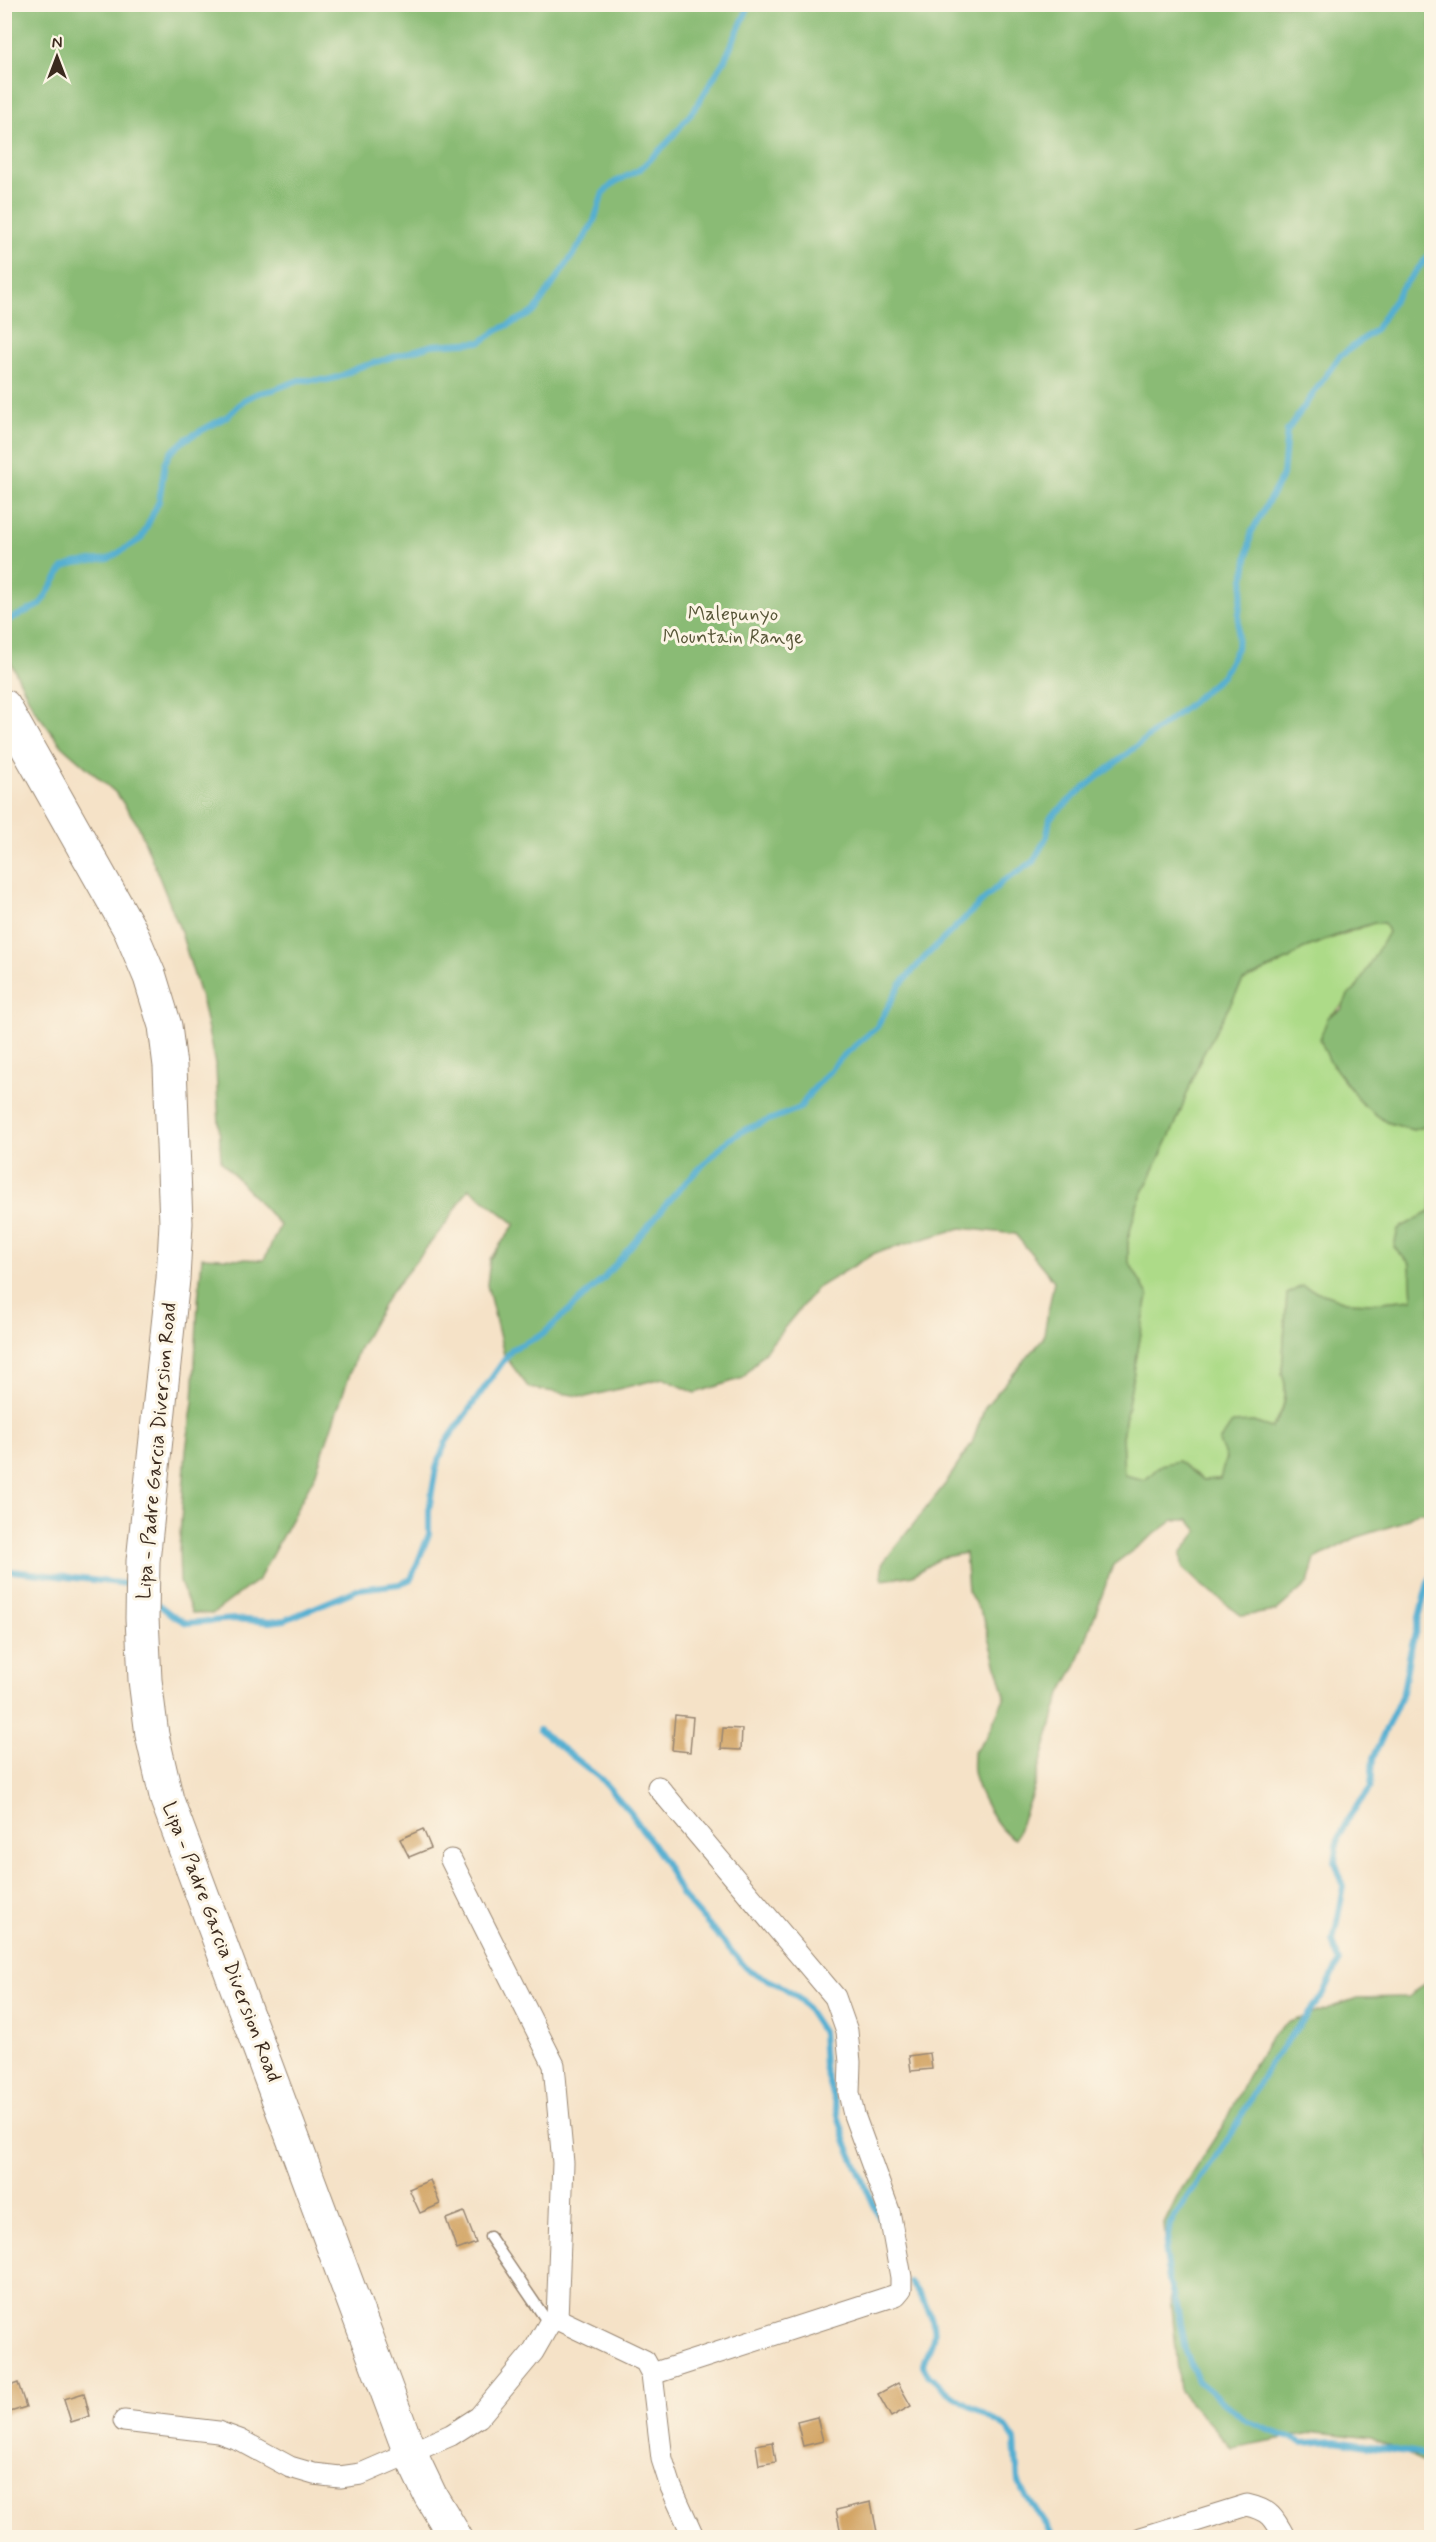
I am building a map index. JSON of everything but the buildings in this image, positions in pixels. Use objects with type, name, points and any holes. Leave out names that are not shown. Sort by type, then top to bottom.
[{"type":"main road","name":"Lipa - Padre Garcia Diversion Road","points":[[4,706],[130,930],[150,977],[165,1026],[170,1066],[176,1223],[173,1279],[143,1561],[142,1618],[145,1680],[152,1735],[167,1800],[411,2453],[430,2495],[456,2538]]},
{"type":"street","points":[[652,2374],[896,2295],[902,2289],[902,2277],[889,2211],[854,2115],[849,2093],[850,2062],[847,2031],[836,1997],[658,1787]]},
{"type":"street","points":[[124,2421],[218,2432],[240,2440],[290,2467],[314,2474],[340,2477],[361,2474],[451,2435],[479,2417],[532,2352],[553,2322],[563,2163],[554,2065],[451,1860]]},
{"type":"street","points":[[553,2322],[638,2356],[645,2361],[652,2374],[662,2460],[671,2487],[694,2538]]},
{"type":"street","points":[[1141,2538],[1247,2505],[1264,2508],[1274,2518],[1285,2538]]},
{"type":"lane","points":[[490,2237],[553,2322]]},
{"type":"green space","name":"Malepunyo Mountain Range","points":[[5,4],[1431,5],[1432,1022],[1425,1034],[1431,1052],[1431,1125],[1413,1130],[1386,1122],[1362,1104],[1329,1060],[1320,1039],[1328,1017],[1341,1010],[1388,932],[1384,923],[1374,923],[1348,931],[1302,949],[1289,959],[1243,981],[1200,1060],[1175,1125],[1136,1207],[1128,1239],[1128,1260],[1148,1295],[1122,1437],[1124,1475],[1145,1480],[1161,1465],[1178,1461],[1203,1480],[1220,1479],[1226,1458],[1219,1442],[1232,1423],[1253,1422],[1271,1428],[1280,1416],[1285,1395],[1282,1373],[1287,1294],[1302,1286],[1345,1302],[1373,1303],[1412,1299],[1410,1264],[1394,1247],[1398,1229],[1431,1211],[1431,1512],[1418,1512],[1398,1524],[1357,1537],[1315,1559],[1308,1583],[1276,1611],[1242,1616],[1182,1567],[1181,1553],[1198,1531],[1189,1520],[1174,1520],[1113,1565],[1077,1664],[1061,1693],[1033,1790],[1015,1839],[1008,1835],[995,1820],[979,1790],[973,1772],[973,1753],[986,1738],[1005,1696],[984,1619],[968,1591],[965,1553],[940,1558],[913,1575],[882,1580],[882,1564],[946,1483],[972,1443],[985,1407],[1043,1339],[1054,1281],[1015,1234],[961,1228],[875,1253],[817,1288],[743,1378],[695,1393],[663,1378],[586,1397],[529,1388],[504,1355],[487,1285],[490,1259],[515,1224],[469,1188],[447,1222],[389,1295],[358,1350],[315,1475],[259,1579],[212,1614],[192,1613],[180,1582],[179,1549],[186,1450],[193,1402],[202,1257],[264,1260],[280,1225],[221,1161],[216,1069],[202,1002],[180,929],[138,825],[117,794],[62,746],[34,709],[5,651]]},
{"type":"green space","points":[[1374,923],[1384,923],[1388,932],[1370,967],[1354,991],[1328,1017],[1343,1080],[1362,1104],[1386,1122],[1413,1130],[1431,1125],[1431,1211],[1398,1229],[1410,1264],[1412,1299],[1373,1303],[1345,1302],[1302,1286],[1287,1294],[1282,1373],[1285,1395],[1282,1409],[1271,1428],[1253,1422],[1226,1457],[1221,1479],[1203,1480],[1178,1461],[1161,1465],[1145,1480],[1124,1475],[1122,1437],[1148,1295],[1128,1260],[1128,1239],[1136,1207],[1175,1125],[1200,1060],[1243,981],[1289,959],[1302,949]]},
{"type":"green space","points":[[1431,1976],[1431,2465],[1371,2438],[1317,2432],[1232,2448],[1180,2391],[1164,2224],[1179,2193],[1224,2124],[1247,2076],[1272,2036],[1287,2023],[1357,1998],[1409,1997]]},
{"type":"waterway","points":[[4,622],[40,605],[63,568],[75,563],[108,559],[141,539],[159,501],[165,463],[170,453],[186,439],[228,416],[244,400],[299,380],[327,380],[339,377],[357,368],[432,345],[481,342],[496,331],[534,312],[585,237],[594,221],[603,193],[615,182],[639,170],[668,142],[696,107],[725,59],[750,4]]},
{"type":"waterway","points":[[154,1601],[187,1623],[235,1619],[269,1622],[285,1620],[359,1589],[400,1584],[411,1579],[429,1534],[429,1510],[436,1468],[446,1442],[512,1349],[542,1335],[603,1279],[681,1187],[727,1141],[746,1129],[800,1108],[810,1093],[843,1056],[877,1027],[900,985],[926,956],[1002,882],[1033,862],[1047,836],[1050,818],[1222,676],[1237,648],[1239,613],[1251,533],[1283,475],[1287,431],[1339,357],[1375,330],[1401,289],[1432,252]]},
{"type":"waterway","points":[[4,1570],[128,1584],[133,1588]]},
{"type":"waterway","points":[[1432,1576],[1428,1582],[1409,1657],[1403,1692],[1373,1758],[1371,1787],[1347,1820],[1338,1838],[1335,1862],[1344,1887],[1333,1941],[1339,1962],[1323,1995],[1270,2063],[1232,2133],[1170,2224],[1165,2254],[1185,2350],[1198,2381],[1246,2421],[1303,2443],[1336,2441],[1432,2456]]},
{"type":"waterway","points":[[539,1730],[601,1779],[631,1813],[664,1861],[681,1894],[749,1971],[779,1985],[801,2000],[822,2032],[824,2067],[846,2142],[881,2221]]},
{"type":"waterway","points":[[910,2282],[919,2294],[933,2322],[933,2338],[923,2365],[929,2376],[948,2392],[1007,2428],[1015,2440],[1018,2483],[1055,2538]]}]
